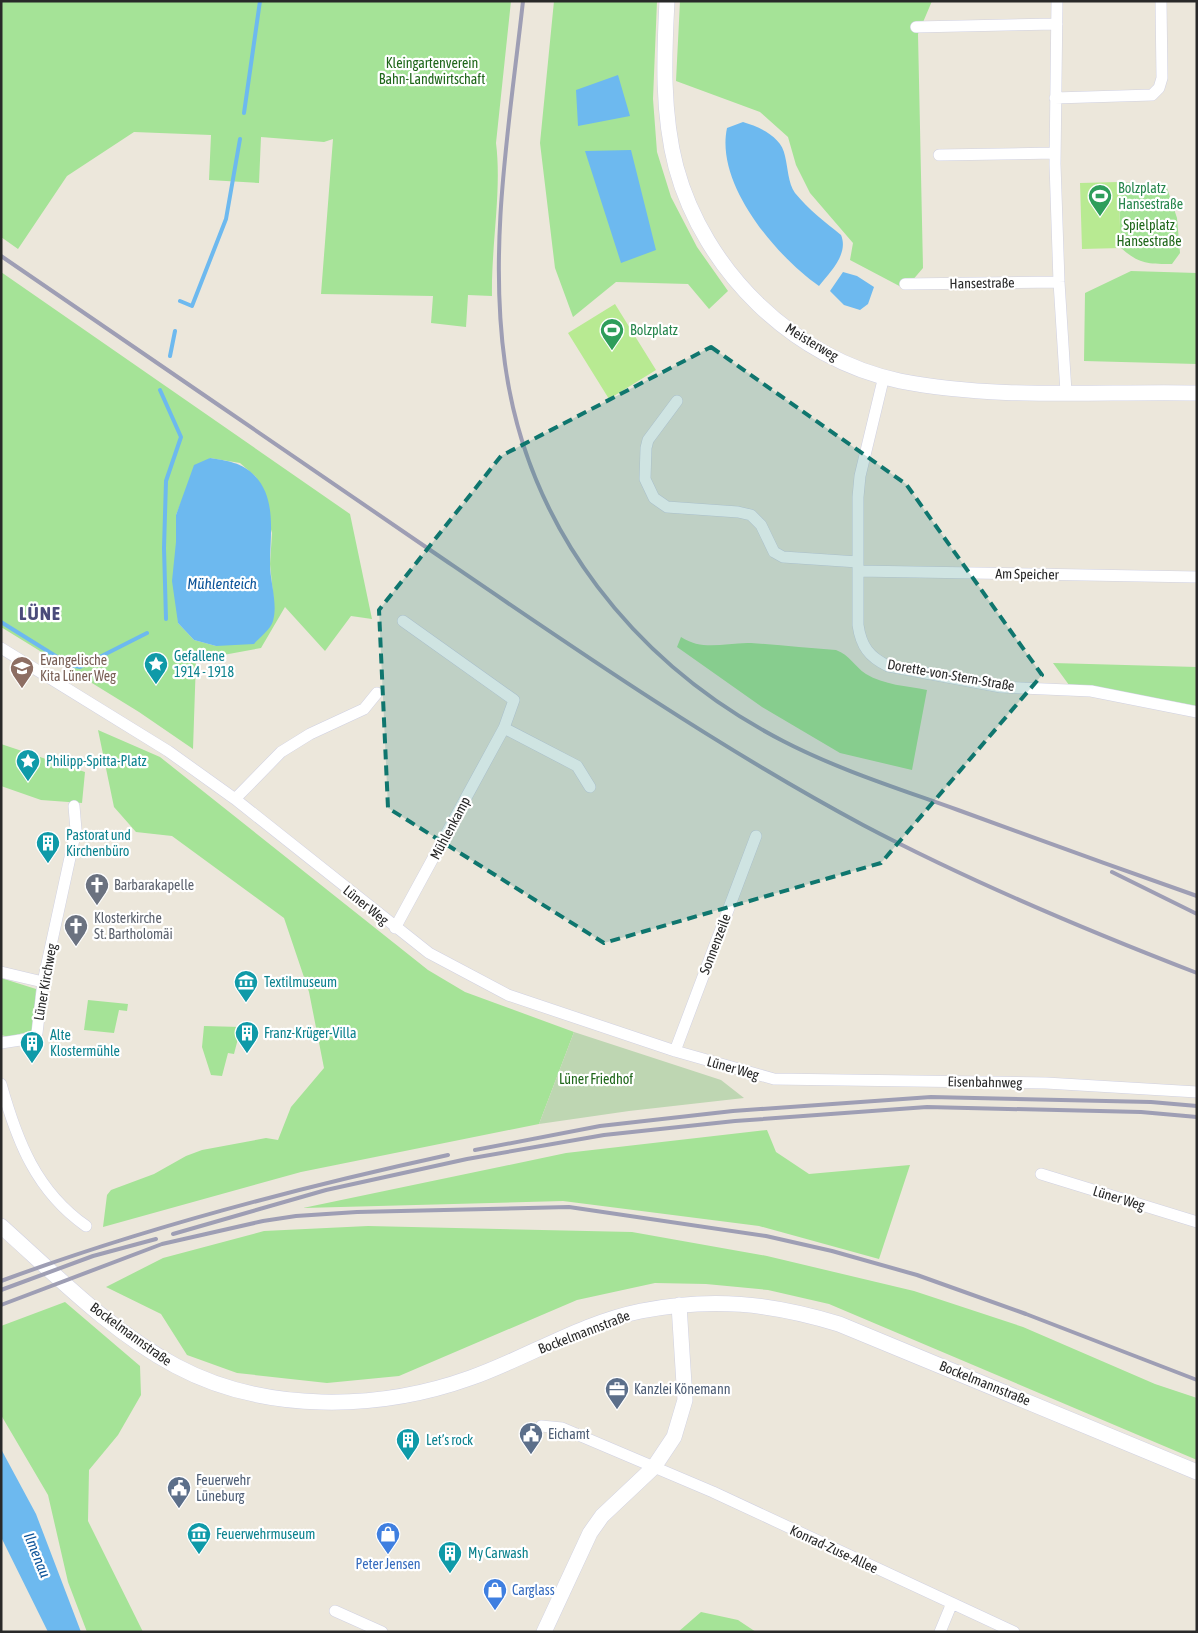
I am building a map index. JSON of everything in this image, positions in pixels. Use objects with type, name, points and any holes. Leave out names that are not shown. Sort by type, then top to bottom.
[{"type":"main road","name":"Meisterweg","points":[[667,1],[664,56],[665,95],[676,167],[689,204],[710,244],[734,278],[766,312],[825,353],[884,376],[964,390],[1197,393]]},
{"type":"main road","name":"Bockelmannstraße","points":[[1,1226],[79,1295],[143,1346],[178,1367],[208,1379],[236,1389],[278,1398],[330,1402],[383,1400],[430,1391],[471,1378],[582,1330],[638,1312],[678,1305],[721,1302],[763,1306],[805,1314],[839,1324],[1197,1472]]},
{"type":"main road","points":[[544,1632],[590,1533],[602,1516],[654,1467],[674,1437],[685,1400],[678,1305]]},
{"type":"street","points":[[1057,1],[1055,153],[1059,282],[1066,392]]},
{"type":"street","points":[[1055,98],[1152,95],[1159,88],[1162,78],[1161,1]]},
{"type":"street","points":[[916,27],[1057,24]]},
{"type":"street","points":[[939,155],[1055,153]]},
{"type":"street","name":"Hansestraße","points":[[905,284],[1059,282]]},
{"type":"street","name":"Dorette-von-Stern-Straße","points":[[884,376],[860,476],[858,625],[860,640],[866,651],[875,660],[888,666],[1001,686],[1091,691],[1197,712]]},
{"type":"street","name":"Am Speicher","points":[[677,401],[648,440],[646,448],[645,480],[654,498],[667,507],[738,512],[751,515],[761,525],[774,552],[783,557],[858,566],[1197,577]]},
{"type":"street","name":"Mühlenkamp","points":[[395,928],[504,728],[514,700],[403,621]]},
{"type":"street","name":"Lüner Weg","points":[[1,648],[168,751],[235,799],[395,928],[429,953],[508,995],[675,1051],[774,1079]]},
{"type":"street","points":[[235,799],[280,752],[310,734],[364,709],[376,693]]},
{"type":"street","points":[[504,728],[577,766],[590,787]]},
{"type":"street","name":"Lüner Kirchweg","points":[[1,1043],[33,1038],[37,1033],[42,982],[76,830],[74,806]]},
{"type":"street","name":"Sonnenzeile","points":[[675,1051],[756,836]]},
{"type":"street","points":[[1,972],[42,982]]},
{"type":"street","name":"Eisenbahnweg","points":[[774,1079],[1046,1084],[1197,1092]]},
{"type":"street","points":[[1,1084],[12,1124],[33,1171],[60,1206],[86,1226]]},
{"type":"street","name":"Lüner Weg","points":[[1041,1174],[1197,1222]]},
{"type":"street","name":"Konrad-Zuse-Allee","points":[[541,1426],[562,1428],[713,1492],[1014,1632]]},
{"type":"street","points":[[940,1632],[952,1604]]},
{"type":"street","points":[[335,1611],[382,1632]]},
{"type":"highlighted area","points":[[711,347],[906,484],[1042,675],[881,863],[604,943],[388,808],[379,610],[501,456]]},
{"type":"green space","name":"Kleingartenverein Bahn-Landwirtschaft","points":[[1,1],[511,1],[496,143],[498,180],[492,296],[468,295],[466,327],[431,323],[433,296],[321,294],[333,139],[324,142],[261,137],[259,183],[209,180],[211,135],[134,132],[67,176],[18,249],[1,237]]},
{"type":"green space","points":[[554,1],[657,1],[653,99],[657,152],[671,197],[697,247],[728,291],[709,309],[688,284],[616,282],[573,317],[555,268],[540,143]]},
{"type":"green space","points":[[680,1],[932,1],[918,34],[923,268],[905,289],[850,260],[853,243],[810,193],[796,165],[788,137],[760,112],[676,81]]},
{"type":"green space","name":"Spielplatz Hansestraße","points":[[1118,182],[1166,185],[1177,218],[1180,253],[1172,264],[1144,262],[1121,248]]},
{"type":"green space","name":"Bolzplatz Hansestraße","points":[[1118,182],[1121,248],[1082,249],[1080,183]]},
{"type":"green space","points":[[1131,271],[1197,273],[1197,364],[1084,361],[1085,293]]},
{"type":"green space","points":[[1,272],[350,514],[372,619],[351,616],[325,651],[285,607],[261,648],[196,660],[193,749],[139,712],[1,627]],"holes":[[[210,458],[240,463],[256,477],[272,533],[270,564],[274,604],[216,646],[194,640],[178,623],[176,515],[189,483]]]},
{"type":"green space","name":"Bolzplatz","points":[[615,304],[656,370],[609,399],[568,333]]},
{"type":"green space","points":[[681,637],[690,642],[707,645],[751,643],[836,650],[873,678],[896,685],[927,690],[912,770],[840,753],[762,707],[677,647]]},
{"type":"green space","points":[[1053,663],[1197,667],[1197,706],[1091,686],[1069,685]]},
{"type":"green space","points":[[98,730],[160,757],[428,970],[465,992],[574,1032],[539,1124],[301,1172],[103,1227],[107,1195],[111,1190],[154,1174],[186,1156],[202,1150],[266,1138],[278,1140],[291,1107],[324,1068],[309,992],[284,918],[172,836],[136,832],[114,807]]},
{"type":"green space","points":[[1,744],[85,772],[82,803],[41,800],[1,786]]},
{"type":"green space","points":[[1,978],[36,989],[34,1030],[9,1037],[1,1035]]},
{"type":"green space","points":[[88,1000],[128,1004],[127,1011],[119,1010],[114,1033],[84,1030]]},
{"type":"green space","points":[[204,1026],[241,1027],[234,1054],[228,1053],[222,1076],[211,1075],[202,1047]]},
{"type":"green space","name":"Lüner Friedhof","points":[[574,1032],[721,1080],[744,1098],[629,1111],[539,1124]]},
{"type":"green space","points":[[767,1130],[776,1152],[809,1174],[910,1165],[879,1259],[759,1226],[563,1201],[303,1208],[566,1153]]},
{"type":"green space","points":[[368,1226],[632,1232],[767,1256],[914,1291],[1023,1327],[1155,1384],[1197,1398],[1197,1460],[829,1304],[768,1290],[706,1284],[655,1283],[577,1300],[399,1376],[327,1383],[237,1373],[187,1355],[161,1314],[106,1287],[163,1258],[264,1231]]},
{"type":"green space","points":[[65,1302],[140,1366],[141,1395],[118,1435],[89,1470],[88,1521],[143,1632],[87,1632],[68,1582],[48,1495],[1,1415],[1,1326]]},
{"type":"green space","points":[[701,1612],[738,1620],[756,1632],[678,1632]]},
{"type":"water","points":[[618,75],[630,116],[578,126],[576,90]]},
{"type":"water","points":[[743,122],[763,130],[780,143],[795,193],[811,210],[841,235],[843,242],[840,256],[833,269],[819,286],[785,257],[768,238],[752,217],[739,195],[730,172],[726,150],[727,128]]},
{"type":"water","points":[[631,150],[656,250],[621,263],[585,151]]},
{"type":"water","points":[[843,272],[857,276],[874,287],[868,304],[860,310],[844,305],[830,291]]},
{"type":"water","name":"Mühlenteich","points":[[210,458],[234,463],[250,471],[262,485],[267,495],[271,518],[270,564],[274,614],[270,627],[254,644],[216,646],[194,640],[178,623],[172,581],[176,542],[176,515],[194,465]]},
{"type":"water","name":"Ilmenau","points":[[1,1449],[36,1514],[81,1632],[48,1632],[1,1537]]},
{"type":"waterway","points":[[244,113],[260,1]]},
{"type":"waterway","points":[[180,301],[192,306],[226,219],[240,139]]},
{"type":"waterway","points":[[170,356],[175,331]]},
{"type":"waterway","points":[[160,390],[181,437],[166,481],[164,548],[166,619]]},
{"type":"waterway","points":[[1,622],[70,665],[80,667],[147,633]]},
{"type":"railway","points":[[523,1],[507,137],[500,228],[500,319],[505,364],[518,425],[537,483],[564,537],[598,587],[637,632],[681,674],[730,710],[783,741],[870,779],[1197,896]]},
{"type":"railway","points":[[1,256],[540,625],[646,695],[753,762],[863,825],[945,866],[1070,922],[1197,973]]},
{"type":"railway","points":[[1112,872],[1197,914]]},
{"type":"railway","points":[[475,1150],[600,1126],[733,1111],[931,1097],[1151,1102],[1197,1106]]},
{"type":"railway","points":[[173,1234],[326,1190],[467,1159],[604,1135],[735,1121],[927,1107],[1141,1112],[1197,1117]]},
{"type":"railway","points":[[1,1281],[111,1243],[223,1210],[335,1181],[448,1155]]},
{"type":"railway","points":[[1,1305],[162,1244],[263,1221],[296,1216],[357,1212],[569,1207],[766,1236],[832,1251],[917,1275],[1026,1314],[1197,1380]]},
{"type":"railway","points":[[1,1290],[93,1256],[156,1239]]},
{"type":"place","name":"Bolzplatz Hansestraße","points":[[1100,217]]},
{"type":"place","name":"Bolzplatz","points":[[612,351]]},
{"type":"place","name":"Gefallene 1914 - 1918","points":[[156,685]]},
{"type":"place","name":"Evangelische Kita Lüner Weg","points":[[22,689]]},
{"type":"place","name":"Philipp-Spitta-Platz","points":[[28,782]]},
{"type":"place","name":"Pastorat und Kirchenbüro","points":[[48,864]]},
{"type":"place","name":"Barbarakapelle","points":[[97,906]]},
{"type":"place","name":"Klosterkirche St. Bartholomäi","points":[[76,947]]},
{"type":"place","name":"Textilmuseum","points":[[246,1003]]},
{"type":"place","name":"Franz-Krüger-Villa","points":[[247,1054]]},
{"type":"place","name":"Alte Klostermühle","points":[[32,1064]]},
{"type":"place","name":"Kanzlei Könemann","points":[[617,1410]]},
{"type":"place","name":"Eichamt","points":[[531,1455]]},
{"type":"place","name":"Let’s rock","points":[[408,1461]]},
{"type":"place","name":"Feuerwehr Lüneburg","points":[[179,1509]]},
{"type":"place","name":"Feuerwehrmuseum","points":[[199,1555]]},
{"type":"place","name":"Peter Jensen","points":[[388,1555]]},
{"type":"place","name":"My Carwash","points":[[450,1574]]},
{"type":"place","name":"Carglass","points":[[495,1611]]},
{"type":"district","name":"LÜNE","points":[[40,613]]}]
